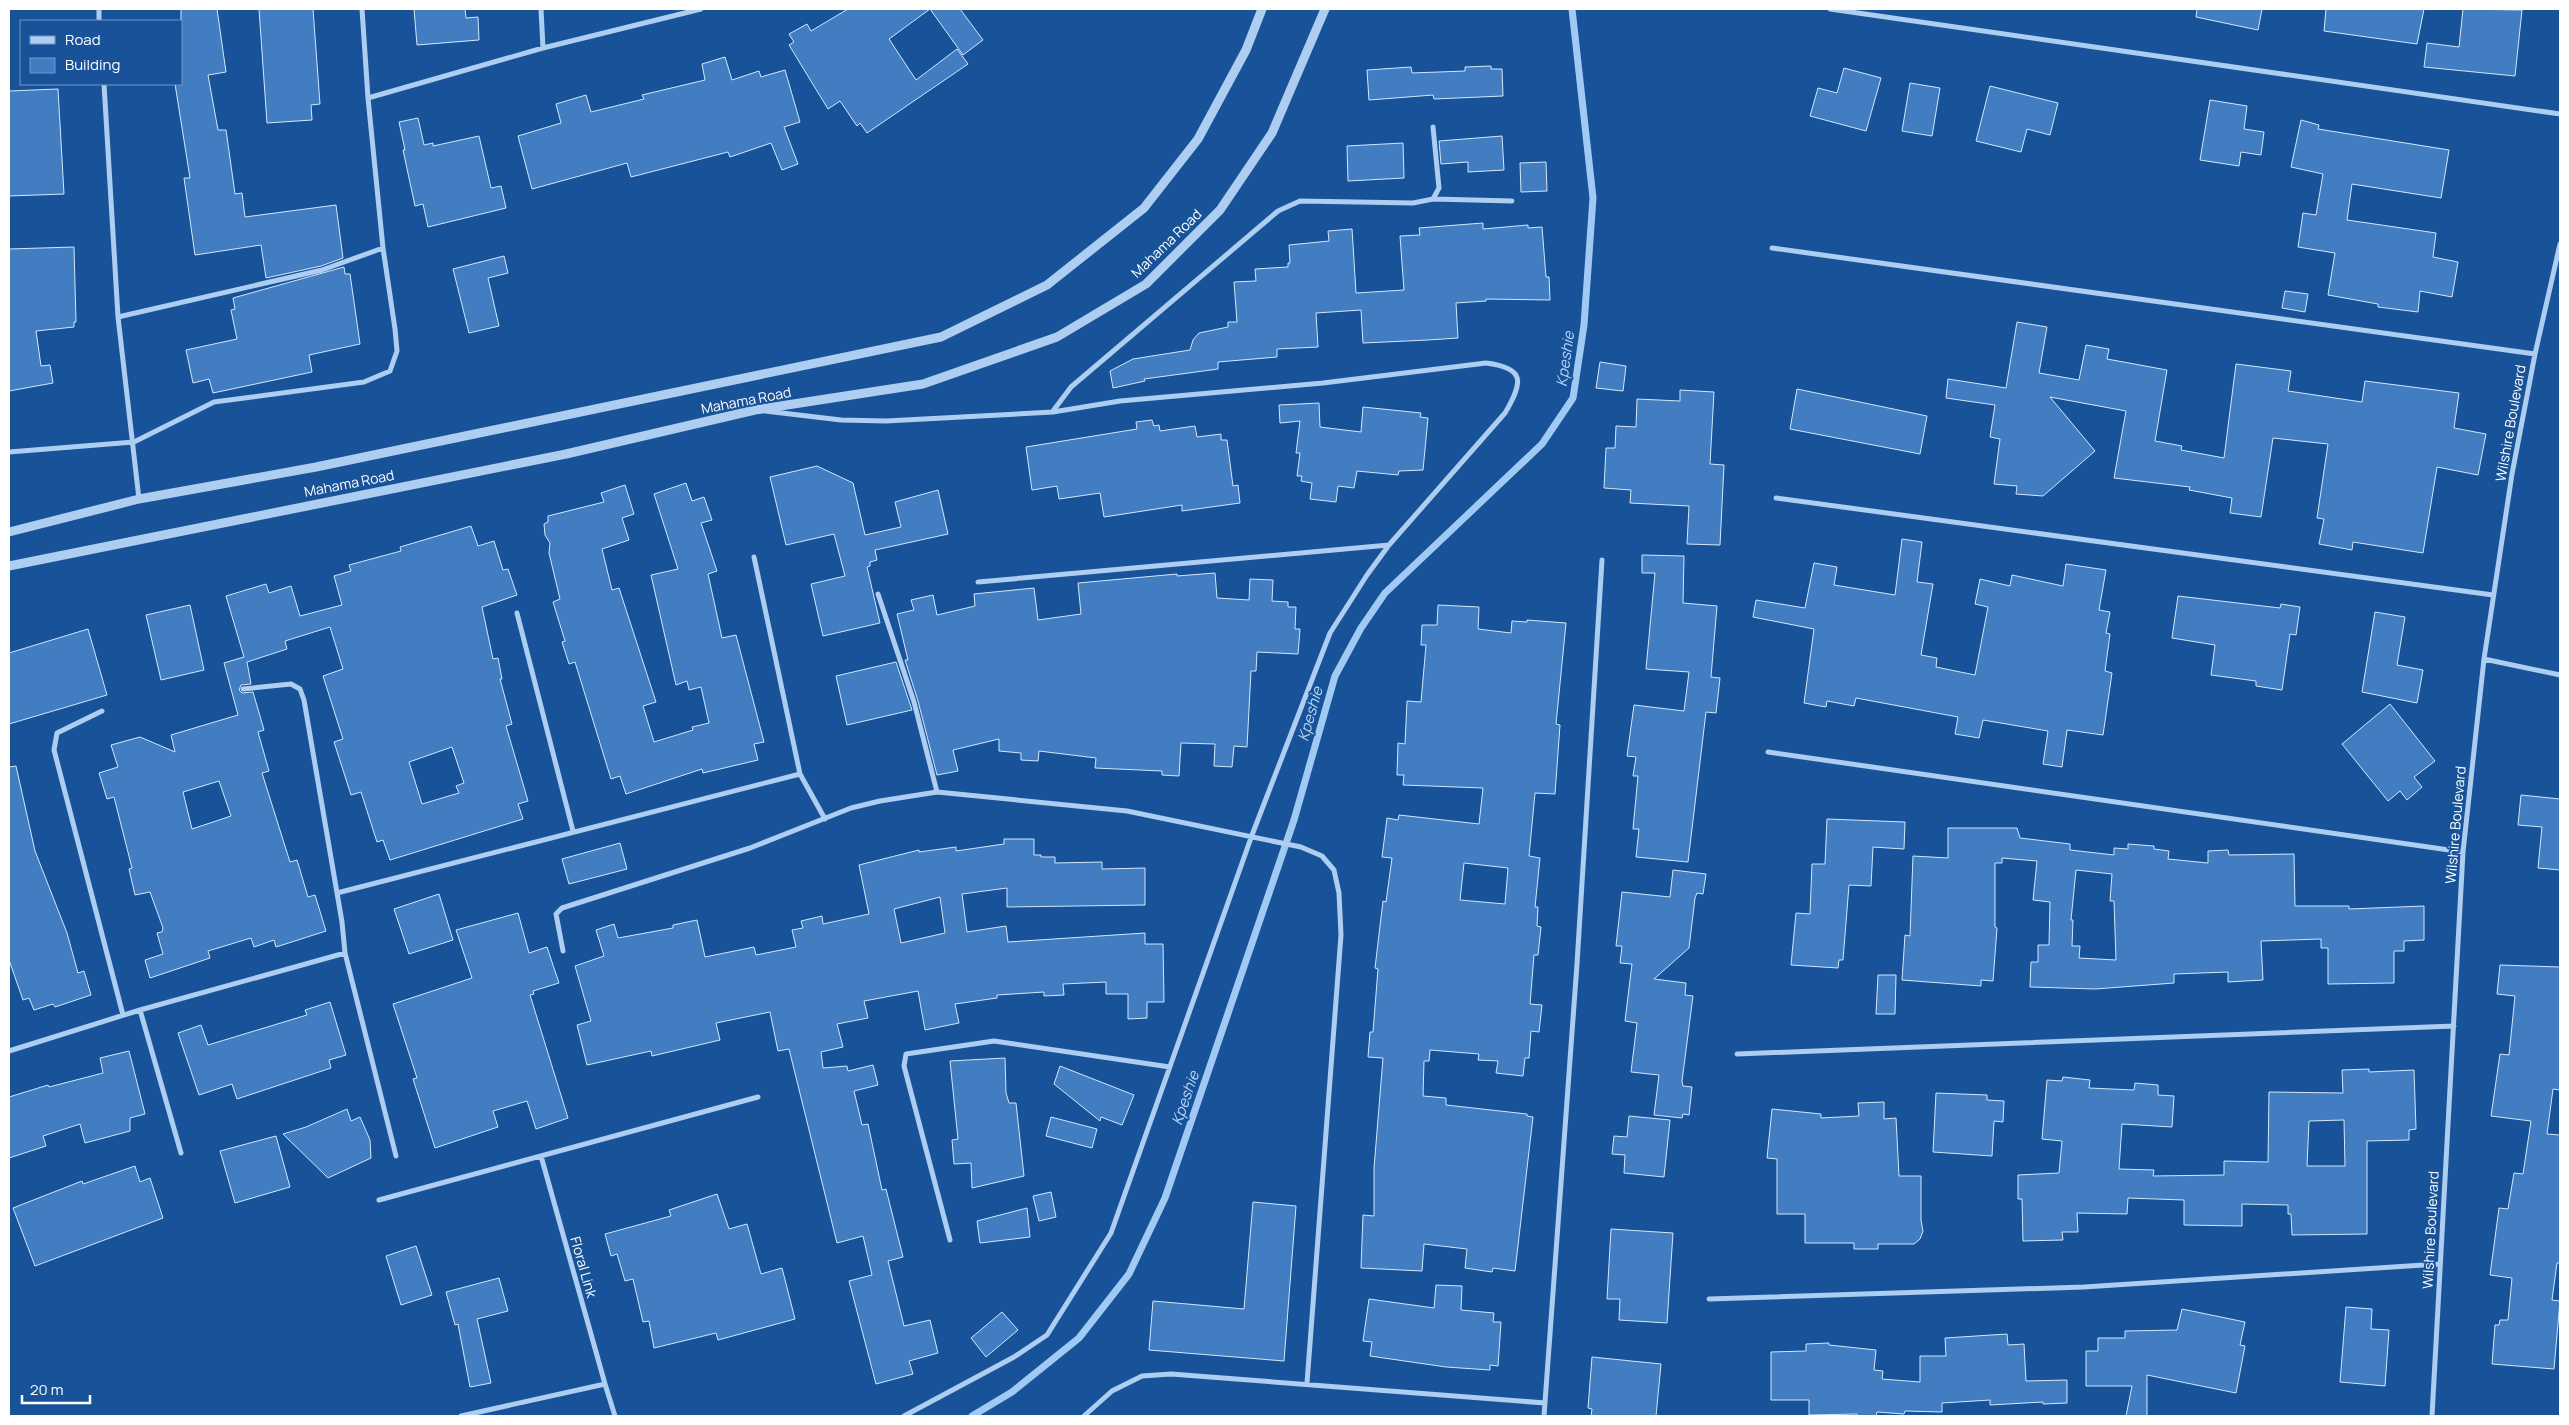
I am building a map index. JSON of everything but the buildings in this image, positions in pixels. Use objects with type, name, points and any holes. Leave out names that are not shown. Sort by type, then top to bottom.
[{"type":"street","points":[[9,452],[134,442],[214,402],[364,382],[390,371],[397,351],[383,248],[368,98],[362,9]]},
{"type":"street","points":[[541,9],[543,48]]},
{"type":"street","points":[[368,98],[543,48],[701,9]]},
{"type":"street","name":"Mahama Road","points":[[9,532],[140,499],[326,465],[941,337],[1047,285],[1144,208],[1198,138],[1246,50],[1262,9]]},
{"type":"street","name":"Mahama Road","points":[[9,566],[566,454],[755,410],[923,384],[1057,337],[1146,284],[1220,210],[1272,132],[1325,9]]},
{"type":"street","points":[[1830,9],[2560,114]]},
{"type":"street","points":[[104,85],[118,317],[140,499]]},
{"type":"street","points":[[1433,127],[1439,188],[1433,199]]},
{"type":"street","points":[[1053,412],[1071,387],[1278,211],[1300,200],[1413,203],[1433,199],[1475,202],[1512,201]]},
{"type":"street","name":"Wilshire Boulevard","points":[[2432,1416],[2463,852],[2484,659],[2493,595],[2535,354],[2560,244]]},
{"type":"street","points":[[118,317],[322,270],[383,248]]},
{"type":"street","points":[[1772,248],[2535,354]]},
{"type":"street","points":[[755,410],[840,420],[886,421],[1053,412],[1120,401],[1323,383],[1486,363],[1504,365],[1513,370],[1519,380],[1505,413],[1389,545],[1366,575],[1330,633],[1252,835],[1111,1233],[1047,1335],[1014,1358],[904,1416]]},
{"type":"street","points":[[1776,498],[2493,595]]},
{"type":"street","points":[[978,582],[1389,545]]},
{"type":"street","points":[[754,557],[800,774],[826,819]]},
{"type":"street","points":[[1544,1416],[1577,964],[1602,560]]},
{"type":"street","points":[[878,594],[914,702],[937,792]]},
{"type":"street","points":[[517,613],[573,831]]},
{"type":"street","points":[[2484,659],[2560,675]]},
{"type":"street","points":[[243,689],[291,684],[300,689],[306,710],[337,893],[345,953],[396,1156]]},
{"type":"street","points":[[102,711],[57,733],[54,750],[123,1015]]},
{"type":"street","points":[[1768,752],[2463,852]]},
{"type":"street","points":[[337,893],[800,774]]},
{"type":"street","points":[[563,951],[556,914],[562,908],[750,848],[851,808],[880,801],[937,792],[1127,811],[1301,846],[1322,856],[1334,870],[1339,893],[1341,935],[1307,1383]]},
{"type":"street","points":[[9,1051],[140,1010],[345,953]]},
{"type":"street","points":[[140,1010],[181,1153]]},
{"type":"street","points":[[1737,1054],[2454,1026]]},
{"type":"street","points":[[950,1240],[904,1066],[906,1054],[994,1041],[1170,1067]]},
{"type":"street","points":[[379,1200],[758,1097]]},
{"type":"street","name":"Floral Link","points":[[541,1156],[615,1416]]},
{"type":"street","points":[[1709,1300],[2084,1287],[2439,1264]]},
{"type":"street","points":[[1084,1416],[1112,1391],[1142,1376],[1171,1374],[1307,1383],[1544,1403]]},
{"type":"street","points":[[461,1416],[605,1384]]},
{"type":"waterway","name":"Kpeshie","points":[[972,1416],[1012,1392],[1079,1338],[1129,1274],[1165,1198],[1294,820],[1335,676],[1361,628],[1385,593],[1542,444],[1573,398],[1584,325],[1593,198],[1572,9]]}]
